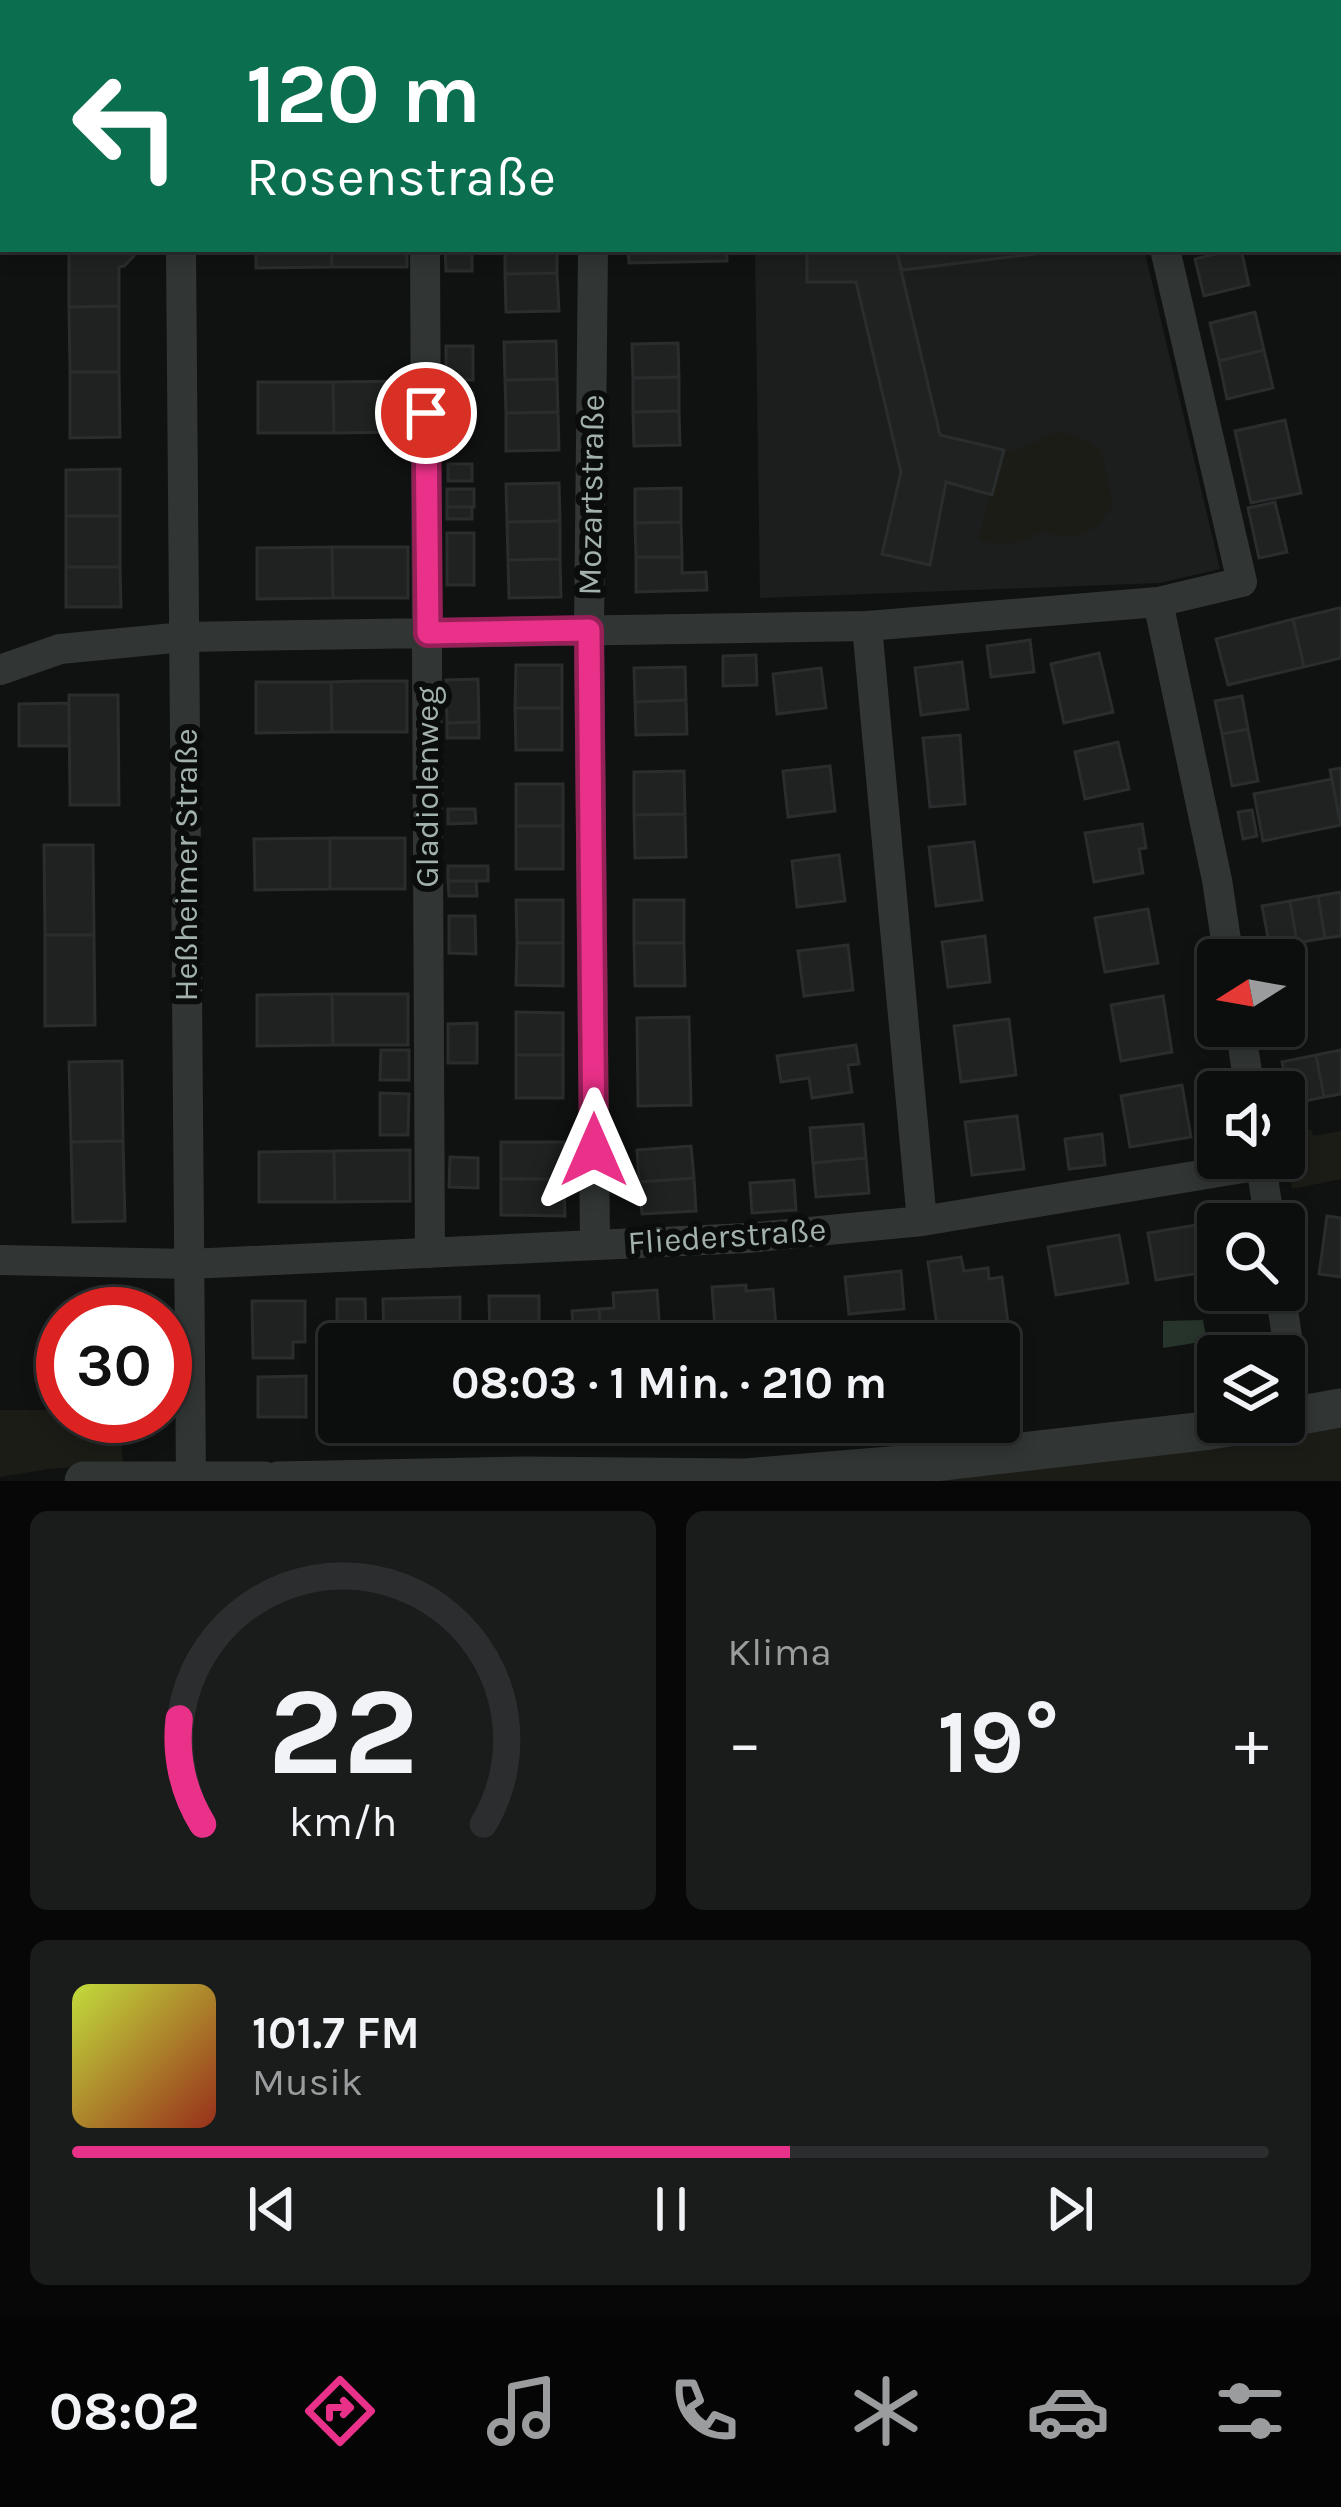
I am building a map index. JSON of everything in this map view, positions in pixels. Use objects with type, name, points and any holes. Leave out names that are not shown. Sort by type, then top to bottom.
[{"type":"street","name":"Heßheimer Straße","points":[[181,252],[191,1481]]},
{"type":"street","name":"Gladiolenweg","points":[[424,252],[430,1252]]},
{"type":"street","name":"Mozartstraße","points":[[593,252],[589,630],[595,1245]]},
{"type":"street","points":[[0,670],[60,649],[184,637],[867,626],[1158,602],[1242,581],[1166,252]]},
{"type":"street","points":[[1158,602],[1226,939]]},
{"type":"street","points":[[867,626],[922,1221]]},
{"type":"street","name":"Fliederstraße","points":[[0,1259],[189,1264],[747,1238],[922,1221],[1197,1172]]},
{"type":"street","points":[[1305,1414],[1341,1408]]},
{"type":"street","points":[[278,1481],[736,1479],[1197,1432]]},
{"type":"street","points":[[84,1481],[264,1481]]},
{"type":"shaded area","points":[[755,252],[1145,252],[1220,569],[1159,583],[760,598]]},
{"type":"shaded area","points":[[1062,431],[1101,450],[1113,505],[1105,516],[1091,530],[1074,536],[1042,531],[1011,543],[978,540],[1004,450],[1019,449]]},
{"type":"shaded area","points":[[1311,1129],[1313,1136],[1341,1131],[1341,1179],[1292,1189],[1291,1179],[1305,1179],[1305,1130]]},
{"type":"shaded area","points":[[1203,1320],[1206,1335],[1197,1335],[1197,1343],[1163,1348],[1163,1321]]},
{"type":"shaded area","points":[[0,1410],[36,1410],[36,1443],[122,1443],[123,1463],[0,1477]]},
{"type":"shaded area","points":[[1341,1428],[1341,1481],[936,1481],[1246,1443],[1305,1443],[1305,1434]]},
{"type":"building","points":[[69,252],[134,252],[119,267],[119,306],[69,307]]},
{"type":"building","points":[[256,252],[331,252],[332,267],[256,268]]},
{"type":"building","points":[[331,252],[407,252],[407,267],[332,267]]},
{"type":"building","points":[[445,252],[472,252],[472,271],[446,271]]},
{"type":"building","points":[[505,252],[557,252],[557,273],[505,274]]},
{"type":"building","points":[[628,252],[727,252],[727,261],[629,263]]},
{"type":"building","points":[[807,252],[897,252],[940,435],[1004,450],[992,495],[946,482],[930,565],[882,554],[901,472],[856,282],[807,282]]},
{"type":"building","points":[[897,252],[1051,252],[902,270]]},
{"type":"building","points":[[1242,252],[1249,285],[1204,296],[1195,259]]},
{"type":"building","points":[[557,273],[559,311],[506,312],[505,274]]},
{"type":"building","points":[[119,306],[119,372],[70,372],[69,307]]},
{"type":"building","points":[[1255,312],[1264,350],[1219,361],[1210,323]]},
{"type":"building","points":[[556,341],[557,379],[505,380],[504,342]]},
{"type":"building","points":[[678,343],[679,377],[633,378],[632,344]]},
{"type":"building","points":[[446,346],[473,346],[473,380],[446,380]]},
{"type":"building","points":[[1264,350],[1273,388],[1227,399],[1219,361]]},
{"type":"building","points":[[70,372],[119,372],[120,437],[70,438]]},
{"type":"building","points":[[679,377],[679,411],[633,412],[633,378]]},
{"type":"building","points":[[557,379],[558,412],[506,413],[505,380]]},
{"type":"building","points":[[409,381],[409,432],[334,433],[333,382]]},
{"type":"building","points":[[258,382],[333,382],[334,433],[258,433]]},
{"type":"building","points":[[446,393],[473,393],[473,430],[446,431]]},
{"type":"building","points":[[679,411],[680,445],[634,446],[633,412]]},
{"type":"building","points":[[558,412],[559,450],[506,451],[506,413]]},
{"type":"building","points":[[1285,420],[1301,493],[1251,503],[1235,431]]},
{"type":"building","points":[[448,464],[472,464],[472,481],[448,481]]},
{"type":"building","points":[[120,469],[120,516],[66,516],[66,470]]},
{"type":"building","points":[[559,483],[560,521],[507,522],[506,484]]},
{"type":"building","points":[[681,488],[681,522],[635,523],[635,489]]},
{"type":"building","points":[[447,489],[474,489],[474,507],[447,507]]},
{"type":"building","points":[[1275,502],[1287,552],[1259,558],[1248,508]]},
{"type":"building","points":[[447,507],[472,507],[472,519],[447,519]]},
{"type":"building","points":[[66,516],[120,516],[120,567],[66,567]]},
{"type":"building","points":[[560,521],[560,559],[508,560],[507,522]]},
{"type":"building","points":[[681,522],[682,557],[636,557],[635,523]]},
{"type":"building","points":[[447,533],[474,533],[474,585],[447,585]]},
{"type":"building","points":[[332,547],[333,598],[257,599],[257,548]]},
{"type":"building","points":[[332,547],[408,547],[408,598],[333,598]]},
{"type":"building","points":[[636,557],[682,557],[682,573],[706,572],[707,590],[636,592]]},
{"type":"building","points":[[560,559],[561,597],[509,598],[508,560]]},
{"type":"building","points":[[66,567],[120,567],[121,607],[66,607]]},
{"type":"building","points":[[1341,608],[1341,658],[1304,667],[1293,619]]},
{"type":"building","points":[[1293,619],[1304,667],[1228,685],[1216,639]]},
{"type":"building","points":[[1030,640],[1034,672],[991,677],[987,646]]},
{"type":"building","points":[[1099,653],[1113,712],[1064,723],[1051,664]]},
{"type":"building","points":[[756,655],[757,685],[723,686],[723,656]]},
{"type":"building","points":[[962,662],[968,709],[921,715],[915,668]]},
{"type":"building","points":[[516,665],[562,665],[562,708],[515,708]]},
{"type":"building","points":[[685,667],[686,700],[635,702],[634,668]]},
{"type":"building","points":[[821,668],[826,708],[777,714],[773,674]]},
{"type":"building","points":[[478,679],[479,722],[447,723],[446,680]]},
{"type":"building","points":[[407,681],[407,732],[332,732],[331,682]]},
{"type":"building","points":[[256,682],[331,682],[332,732],[256,733]]},
{"type":"building","points":[[69,695],[118,695],[119,805],[70,805]]},
{"type":"building","points":[[1242,696],[1248,729],[1222,734],[1215,701]]},
{"type":"building","points":[[686,700],[687,734],[636,735],[635,702]]},
{"type":"building","points":[[69,703],[69,746],[19,746],[19,704]]},
{"type":"building","points":[[515,708],[562,708],[562,750],[516,750]]},
{"type":"building","points":[[479,722],[479,738],[447,738],[447,723]]},
{"type":"building","points":[[1248,729],[1258,781],[1232,786],[1222,734]]},
{"type":"building","points":[[960,735],[965,804],[930,807],[923,738]]},
{"type":"building","points":[[1118,742],[1129,789],[1085,799],[1075,752]]},
{"type":"building","points":[[830,766],[835,811],[788,817],[783,771]]},
{"type":"building","points":[[1341,768],[1341,817],[1339,817],[1330,770]]},
{"type":"building","points":[[684,771],[685,814],[634,815],[634,772]]},
{"type":"building","points":[[1332,779],[1341,825],[1263,841],[1254,794]]},
{"type":"building","points":[[516,784],[563,784],[563,826],[516,826]]},
{"type":"building","points":[[448,809],[475,809],[476,823],[448,824]]},
{"type":"building","points":[[1252,810],[1257,836],[1243,839],[1238,812]]},
{"type":"building","points":[[685,814],[686,857],[635,858],[634,815]]},
{"type":"building","points":[[1142,824],[1143,873],[1094,882],[1085,833]]},
{"type":"building","points":[[516,826],[563,826],[563,869],[516,869]]},
{"type":"building","points":[[330,838],[330,889],[255,890],[254,839]]},
{"type":"building","points":[[330,838],[405,838],[405,889],[330,889]]},
{"type":"building","points":[[974,842],[982,900],[936,906],[929,847]]},
{"type":"building","points":[[44,845],[93,845],[94,935],[45,935]]},
{"type":"building","points":[[839,855],[845,901],[797,907],[792,861]]},
{"type":"building","points":[[448,866],[488,866],[488,881],[448,881]]},
{"type":"building","points":[[448,881],[476,881],[477,896],[449,896]]},
{"type":"building","points":[[1341,892],[1341,936],[1325,938],[1318,896]]},
{"type":"building","points":[[1318,896],[1325,938],[1296,939],[1290,901]]},
{"type":"building","points":[[516,900],[563,900],[563,943],[517,943]]},
{"type":"building","points":[[634,900],[684,900],[684,943],[634,943]]},
{"type":"building","points":[[1290,901],[1296,939],[1268,939],[1262,906]]},
{"type":"building","points":[[1148,909],[1158,963],[1105,972],[1095,918]]},
{"type":"building","points":[[449,916],[475,916],[476,954],[449,953]]},
{"type":"building","points":[[45,935],[94,935],[95,1025],[45,1026]]},
{"type":"building","points":[[985,936],[990,982],[948,987],[942,942]]},
{"type":"building","points":[[517,943],[563,943],[563,986],[516,985]]},
{"type":"building","points":[[634,943],[684,943],[685,986],[635,986]]},
{"type":"building","points":[[848,945],[853,990],[804,996],[798,951]]},
{"type":"building","points":[[332,994],[333,1045],[257,1046],[257,995]]},
{"type":"building","points":[[332,994],[408,994],[408,1045],[333,1045]]},
{"type":"building","points":[[1163,996],[1172,1052],[1121,1061],[1111,1005]]},
{"type":"building","points":[[516,1012],[563,1013],[563,1055],[516,1055]]},
{"type":"building","points":[[689,1017],[691,1105],[638,1106],[637,1018]]},
{"type":"building","points":[[1009,1019],[1016,1075],[961,1082],[954,1026]]},
{"type":"building","points":[[477,1023],[477,1063],[448,1063],[448,1024]]},
{"type":"building","points":[[856,1045],[859,1064],[848,1065],[852,1092],[812,1098],[809,1078],[781,1082],[777,1056]]},
{"type":"building","points":[[381,1050],[409,1050],[409,1080],[380,1080]]},
{"type":"building","points":[[1341,1050],[1341,1094],[1324,1097],[1316,1055]]},
{"type":"building","points":[[516,1055],[563,1055],[563,1098],[516,1098]]},
{"type":"building","points":[[1316,1055],[1324,1097],[1305,1101],[1305,1071],[1284,1071],[1282,1062]]},
{"type":"building","points":[[122,1061],[123,1141],[71,1142],[69,1062]]},
{"type":"building","points":[[1182,1085],[1191,1137],[1130,1147],[1121,1096]]},
{"type":"building","points":[[380,1093],[409,1094],[408,1135],[380,1135]]},
{"type":"building","points":[[1017,1116],[1024,1169],[972,1175],[965,1122]]},
{"type":"building","points":[[863,1124],[866,1158],[813,1163],[810,1128]]},
{"type":"building","points":[[1102,1134],[1105,1165],[1069,1169],[1065,1139]]},
{"type":"building","points":[[123,1141],[125,1221],[73,1222],[71,1142]]},
{"type":"building","points":[[501,1142],[564,1142],[564,1179],[501,1179]]},
{"type":"building","points":[[691,1146],[694,1178],[639,1182],[637,1150]]},
{"type":"building","points":[[410,1150],[410,1201],[335,1202],[334,1151]]},
{"type":"building","points":[[334,1151],[335,1202],[259,1202],[259,1152]]},
{"type":"building","points":[[450,1157],[478,1158],[478,1188],[449,1187]]},
{"type":"building","points":[[866,1158],[869,1193],[816,1197],[813,1163]]},
{"type":"building","points":[[694,1178],[696,1211],[642,1214],[639,1182]]},
{"type":"building","points":[[501,1179],[564,1179],[565,1216],[501,1215]]},
{"type":"building","points":[[794,1180],[796,1210],[752,1213],[750,1183]]},
{"type":"building","points":[[1327,1216],[1341,1218],[1341,1277],[1319,1274]]},
{"type":"building","points":[[1197,1225],[1197,1273],[1156,1280],[1148,1233]]},
{"type":"building","points":[[1119,1235],[1128,1283],[1056,1295],[1048,1247]]},
{"type":"building","points":[[961,1257],[964,1271],[988,1268],[989,1279],[1002,1277],[1008,1323],[937,1323],[928,1262]]},
{"type":"building","points":[[901,1271],[904,1309],[849,1314],[845,1277]]},
{"type":"building","points":[[712,1287],[773,1289],[776,1323],[715,1323]]},
{"type":"building","points":[[657,1290],[659,1323],[600,1323],[599,1309],[614,1308],[613,1293]]},
{"type":"building","points":[[489,1296],[539,1296],[539,1323],[490,1323]]},
{"type":"building","points":[[460,1297],[460,1323],[384,1323],[383,1299]]},
{"type":"building","points":[[337,1299],[365,1299],[366,1323],[337,1323]]},
{"type":"building","points":[[252,1301],[305,1301],[305,1342],[293,1342],[293,1358],[253,1358]]},
{"type":"building","points":[[599,1309],[600,1323],[573,1323],[572,1311]]},
{"type":"building","points":[[306,1376],[306,1417],[258,1417],[258,1377]]},
{"type":"route","points":[[426,413],[428,633],[589,630],[594,1150]]}]
